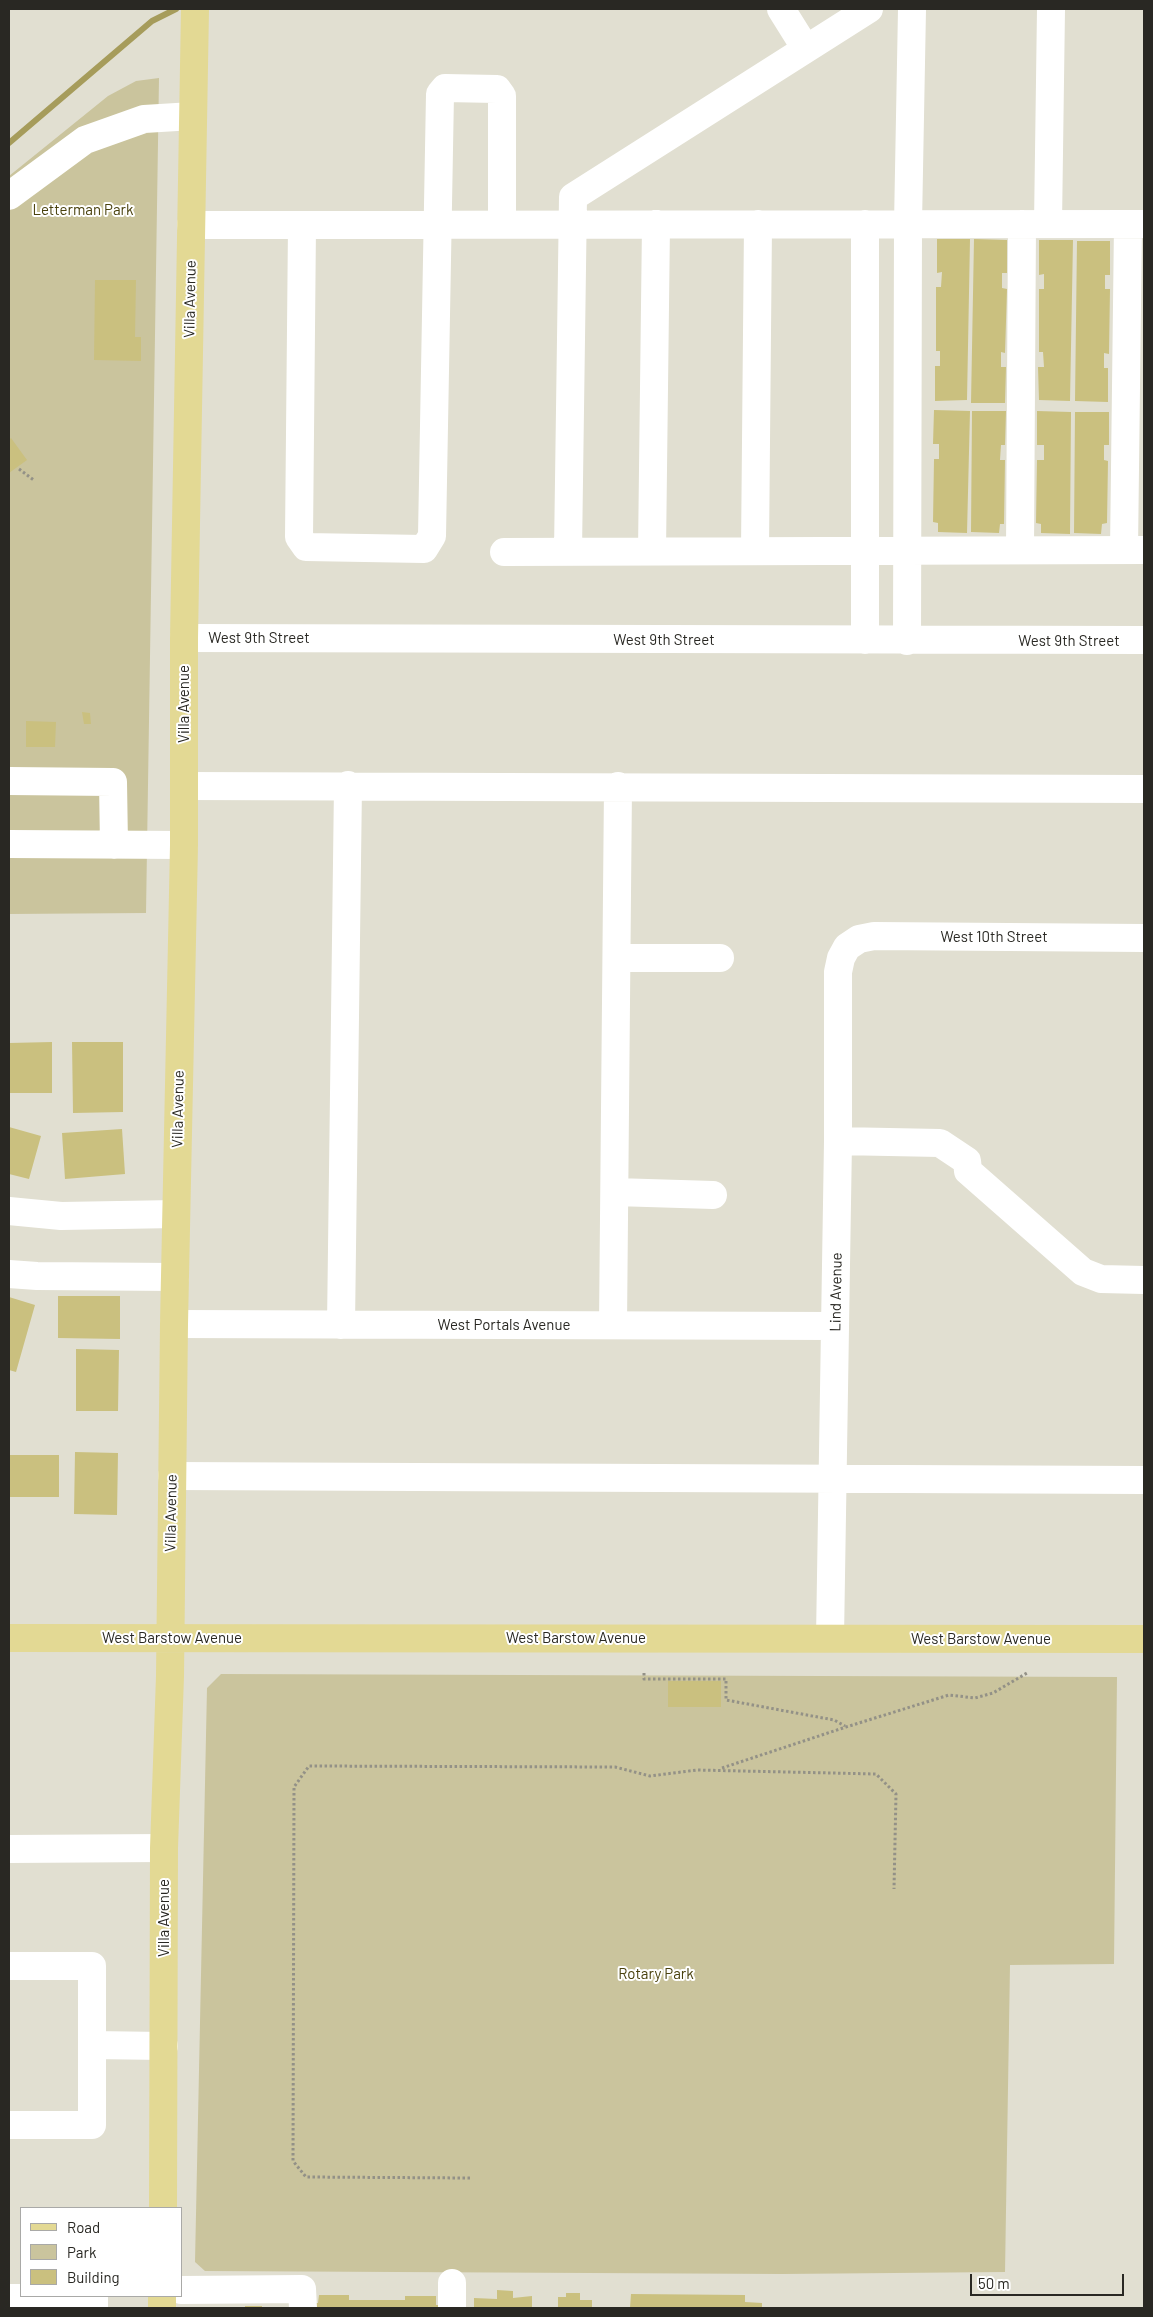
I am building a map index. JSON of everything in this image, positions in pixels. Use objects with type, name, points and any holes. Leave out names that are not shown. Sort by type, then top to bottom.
[{"type":"main road","name":"Villa Avenue","points":[[163,2207],[164,1848],[170,1639],[174,1277],[184,846],[184,638],[195,20]]},
{"type":"main road","name":"West Barstow Avenue","points":[[9,1638],[1144,1639]]},
{"type":"street","points":[[781,9],[806,49]]},
{"type":"street","points":[[907,641],[908,224],[912,9]]},
{"type":"street","points":[[1020,550],[1035,224],[1051,9]]},
{"type":"street","points":[[568,551],[573,197],[806,49],[860,11]]},
{"type":"street","points":[[302,225],[299,537],[306,547],[424,549],[432,536],[440,94],[445,88],[497,89],[502,96],[502,224]]},
{"type":"street","points":[[9,196],[85,140],[144,119],[193,116]]},
{"type":"street","points":[[652,551],[656,224]]},
{"type":"street","points":[[755,550],[758,224]]},
{"type":"street","points":[[864,224],[865,640]]},
{"type":"street","points":[[191,225],[1136,224],[1134,550],[504,552]]},
{"type":"street","name":"West 9th Street","points":[[184,638],[1144,640]]},
{"type":"street","points":[[9,781],[113,782],[114,845]]},
{"type":"street","points":[[184,786],[1144,789]]},
{"type":"street","points":[[341,1325],[348,786]]},
{"type":"street","points":[[613,1325],[618,786]]},
{"type":"street","points":[[9,844],[184,846]]},
{"type":"street","name":"West 10th Street","points":[[847,947],[859,939],[874,936],[1144,938]]},
{"type":"street","name":"Lind Avenue","points":[[830,1638],[838,1150],[838,972],[841,958],[847,947]]},
{"type":"street","points":[[617,958],[720,958]]},
{"type":"street","points":[[838,1150],[938,1159],[957,1173],[968,1171],[1083,1272],[1101,1279],[1144,1280]]},
{"type":"street","points":[[615,1192],[713,1195]]},
{"type":"street","points":[[9,1211],[61,1216],[176,1214]]},
{"type":"street","points":[[9,1274],[174,1277]]},
{"type":"street","name":"West Portals Avenue","points":[[174,1324],[835,1326]]},
{"type":"street","points":[[172,1476],[1144,1480]]},
{"type":"street","points":[[9,1849],[164,1848]]},
{"type":"street","points":[[9,1966],[92,1966],[92,2125],[9,2125]]},
{"type":"street","points":[[92,2045],[164,2046]]},
{"type":"street","points":[[182,2290],[303,2299]]},
{"type":"street","points":[[9,2298],[94,2298],[94,2308]]},
{"type":"path","points":[[19,469],[35,482]]},
{"type":"path","points":[[644,1673],[644,1679],[726,1679],[726,1700],[834,1720],[846,1726]]},
{"type":"path","points":[[719,1770],[846,1726],[949,1695],[975,1698],[993,1694],[1026,1673]]},
{"type":"path","points":[[470,2178],[306,2178],[294,2162],[294,1787],[309,1766],[616,1767],[650,1776],[697,1770],[876,1774],[896,1794],[894,1890]]},
{"type":"green space","name":"Letterman Park","points":[[159,78],[146,913],[9,914],[9,176],[108,96],[136,81]]},
{"type":"green space","name":"Rotary Park","points":[[221,1674],[1117,1677],[1114,1964],[1010,1965],[1005,2272],[782,2274],[205,2271],[195,2262],[207,1688]]},
{"type":"building","points":[[937,239],[970,239],[967,400],[935,401],[935,366],[940,366],[940,351],[936,351],[936,287],[941,287],[942,272],[937,273]]},
{"type":"building","points":[[974,239],[1007,240],[1007,273],[1002,273],[1002,288],[1007,289],[1005,353],[1001,352],[1001,367],[1006,367],[1005,403],[971,403]]},
{"type":"building","points":[[1039,240],[1073,240],[1070,401],[1039,400],[1038,367],[1044,367],[1043,352],[1039,352],[1039,289],[1044,289],[1044,274],[1039,275]]},
{"type":"building","points":[[1077,241],[1110,241],[1110,275],[1105,275],[1105,289],[1110,289],[1109,354],[1104,353],[1104,368],[1108,368],[1108,402],[1075,401]]},
{"type":"building","points":[[95,280],[136,280],[135,337],[141,337],[141,361],[94,360]]},
{"type":"building","points":[[934,410],[970,411],[967,533],[938,532],[938,523],[933,522],[934,459],[939,459],[939,444],[933,444]]},
{"type":"building","points":[[972,411],[1006,411],[1005,445],[1001,445],[1000,460],[1005,460],[1004,524],[1000,524],[999,533],[971,532]]},
{"type":"building","points":[[1037,411],[1071,412],[1070,534],[1041,533],[1041,524],[1036,523],[1037,460],[1044,460],[1044,445],[1037,445]]},
{"type":"building","points":[[1075,412],[1109,412],[1109,445],[1104,445],[1104,460],[1108,461],[1107,523],[1102,524],[1101,534],[1074,533]]},
{"type":"building","points":[[11,438],[27,460],[9,473],[9,440]]},
{"type":"building","points":[[82,712],[90,713],[91,724],[84,724]]},
{"type":"building","points":[[26,721],[56,722],[55,747],[26,747]]},
{"type":"building","points":[[52,1042],[52,1093],[9,1093],[9,1043]]},
{"type":"building","points":[[72,1042],[123,1042],[123,1112],[73,1113]]},
{"type":"building","points":[[9,1127],[41,1136],[29,1179],[9,1174]]},
{"type":"building","points":[[122,1129],[125,1174],[65,1179],[62,1133]]},
{"type":"building","points":[[58,1296],[120,1296],[120,1339],[58,1338]]},
{"type":"building","points":[[9,1297],[35,1305],[16,1372],[9,1370]]},
{"type":"building","points":[[76,1349],[119,1350],[118,1411],[76,1411]]},
{"type":"building","points":[[75,1452],[118,1453],[117,1515],[74,1514]]},
{"type":"building","points":[[9,1455],[59,1455],[59,1497],[9,1497]]},
{"type":"building","points":[[668,1681],[721,1681],[721,1707],[668,1707]]},
{"type":"building","points":[[497,2290],[513,2291],[513,2298],[532,2296],[532,2308],[474,2308],[474,2298],[497,2299]]},
{"type":"building","points":[[566,2293],[580,2293],[580,2300],[592,2300],[592,2308],[558,2308],[558,2297],[566,2297]]},
{"type":"building","points":[[631,2294],[745,2295],[745,2302],[762,2303],[762,2308],[630,2308]]},
{"type":"building","points":[[319,2295],[349,2295],[349,2300],[405,2300],[405,2296],[436,2296],[436,2305],[440,2305],[440,2308],[314,2308],[314,2303],[318,2303]]},
{"type":"building","points":[[245,2306],[262,2306],[262,2308],[245,2308]]},
{"type":"waterway","points":[[9,143],[152,21],[176,9]]}]
